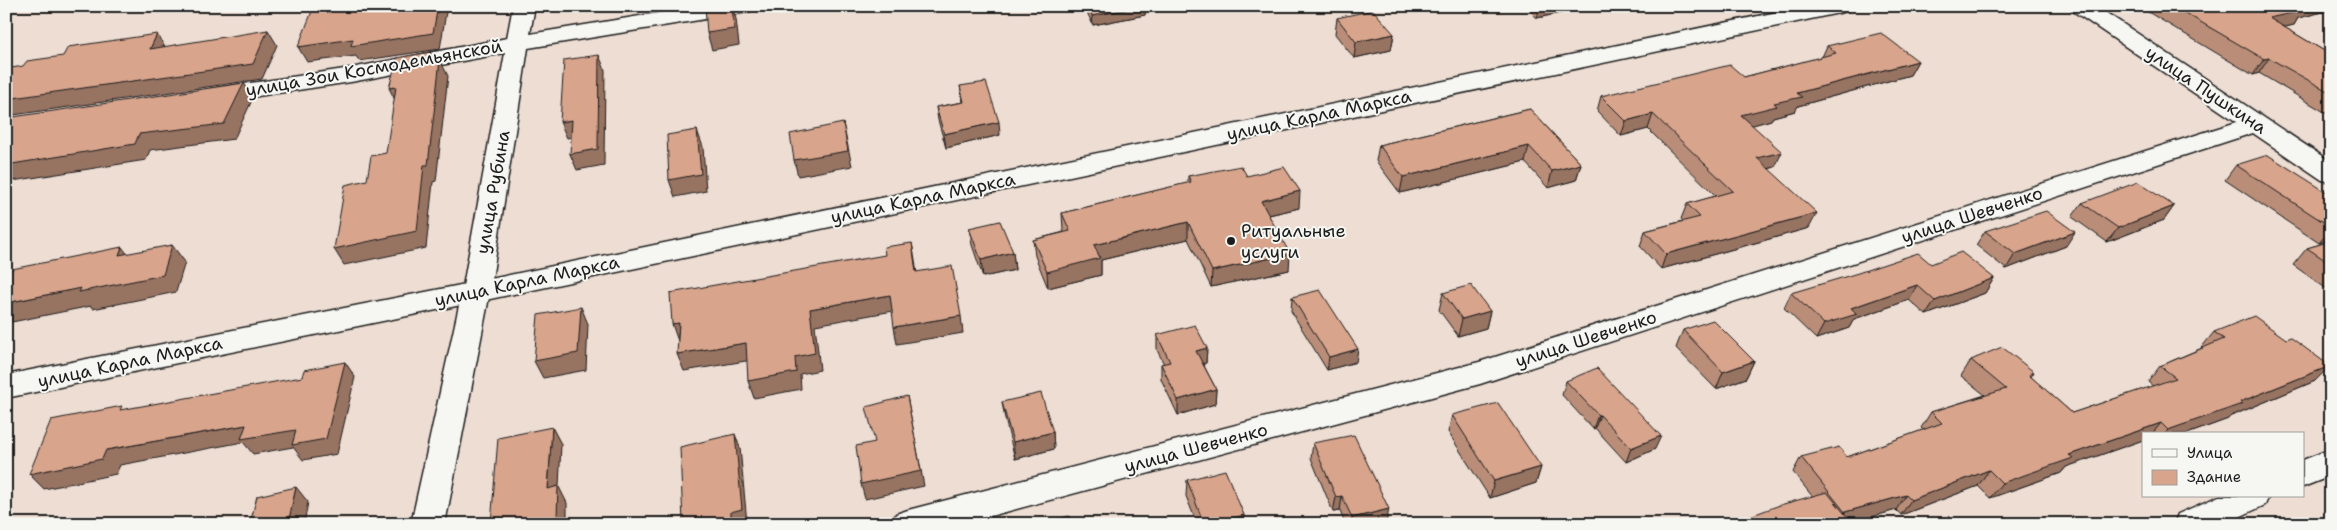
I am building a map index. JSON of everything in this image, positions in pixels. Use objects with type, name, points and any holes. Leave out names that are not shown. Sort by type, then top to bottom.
[{"type":"street","name":"улица Рубина","points":[[428,524],[476,292],[524,6]]},
{"type":"street","name":"улица Зои Космодемьянской","points":[[194,98],[351,75],[518,43],[742,6]]},
{"type":"street","name":"улица Карла Маркса","points":[[6,388],[476,292],[1839,6]]},
{"type":"street","name":"улица Пушкина","points":[[2081,6],[2331,174]]},
{"type":"street","name":"улица Шевченко","points":[[908,524],[1480,373],[2256,124]]},
{"type":"street","points":[[2304,474],[2331,462]]},
{"type":"street","points":[[2190,524],[2248,498]]},
{"type":"building","points":[[314,6],[438,6],[433,33],[351,46],[353,39],[298,47]]},
{"type":"building","points":[[732,6],[734,29],[707,33],[705,7]]},
{"type":"building","points":[[1088,6],[1143,6],[1092,16]]},
{"type":"building","points":[[2173,6],[2298,6],[2305,10],[2269,18],[2331,55],[2331,93],[2269,58],[2264,59]]},
{"type":"building","points":[[1373,10],[1394,34],[1356,42],[1337,18]]},
{"type":"building","points":[[268,30],[253,64],[6,99],[6,69],[23,66],[27,61],[63,56],[68,47],[157,34],[150,49]]},
{"type":"building","points":[[1881,33],[1918,61],[1797,93],[1802,97],[1774,103],[1777,106],[1741,115],[1782,152],[1757,158],[1817,213],[1666,254],[1645,231],[1700,217],[1687,204],[1733,191],[1653,114],[1626,121],[1601,96],[1730,65],[1744,77],[1836,53],[1827,46]]},
{"type":"building","points":[[430,52],[428,62],[440,60],[428,165],[424,165],[417,231],[334,249],[345,185],[367,180],[371,156],[386,153],[396,87],[389,88],[397,58]]},
{"type":"building","points":[[599,55],[598,149],[570,154],[572,120],[560,122],[564,60]]},
{"type":"building","points":[[986,82],[999,122],[944,134],[936,107],[964,102],[960,86]]},
{"type":"building","points":[[244,83],[224,124],[139,134],[135,144],[6,165],[6,118]]},
{"type":"building","points":[[1530,109],[1581,164],[1552,171],[1529,146],[1403,177],[1379,145]]},
{"type":"building","points":[[843,123],[848,151],[794,160],[790,134]]},
{"type":"building","points":[[697,130],[701,174],[669,180],[667,135]]},
{"type":"building","points":[[2268,155],[2331,195],[2331,227],[2236,165]]},
{"type":"building","points":[[1241,166],[1247,176],[1284,167],[1300,191],[1261,201],[1290,254],[1212,271],[1188,222],[1094,245],[1100,258],[1047,272],[1033,240],[1070,231],[1062,213],[1191,182],[1188,176]]},
{"type":"building","points":[[2138,182],[2174,206],[2118,228],[2082,203]]},
{"type":"building","points":[[2046,211],[2075,232],[2015,254],[1985,231]]},
{"type":"building","points":[[1000,221],[1013,252],[981,260],[969,228]]},
{"type":"building","points":[[2331,241],[2331,264],[2307,248]]},
{"type":"building","points":[[912,243],[916,272],[952,266],[961,316],[894,327],[890,295],[810,309],[815,353],[795,357],[796,372],[748,381],[746,343],[677,354],[679,323],[672,324],[670,293],[885,255],[884,247]]},
{"type":"building","points":[[172,245],[163,275],[79,292],[81,288],[6,303],[6,274],[10,273],[12,269],[122,247],[119,255]]},
{"type":"building","points":[[1961,252],[1994,278],[1935,301],[1917,285],[1851,308],[1857,314],[1824,324],[1791,293],[1918,253],[1931,264]]},
{"type":"building","points":[[1471,285],[1490,311],[1462,319],[1443,293]]},
{"type":"building","points":[[1320,290],[1358,349],[1329,357],[1292,297]]},
{"type":"building","points":[[581,307],[578,353],[534,361],[538,315]]},
{"type":"building","points":[[2254,316],[2286,339],[2290,337],[2330,366],[2240,402],[2242,404],[2168,430],[2161,423],[2069,455],[2073,458],[2002,483],[1989,470],[1911,500],[1906,495],[1845,512],[1801,457],[1839,447],[1847,457],[1942,423],[1931,412],[2006,389],[1971,360],[2002,347],[2034,372],[2029,375],[2072,413],[2176,378],[2160,366],[2224,339],[2214,332]]},
{"type":"building","points":[[1713,320],[1754,361],[1723,372],[1683,330]]},
{"type":"building","points":[[1195,325],[1207,348],[1196,351],[1216,389],[1178,400],[1161,364],[1170,362],[1157,335]]},
{"type":"building","points":[[345,362],[326,439],[292,445],[296,430],[241,439],[246,425],[106,450],[102,459],[29,474],[51,420],[122,406],[120,410],[302,377],[304,370]]},
{"type":"building","points":[[1597,368],[1661,436],[1631,448],[1566,381]]},
{"type":"building","points":[[1041,393],[1053,432],[1013,442],[1002,402]]},
{"type":"building","points":[[907,396],[921,471],[861,484],[856,446],[875,442],[866,407]]},
{"type":"building","points":[[1498,403],[1541,467],[1494,481],[1452,415]]},
{"type":"building","points":[[552,427],[548,489],[558,486],[557,519],[535,524],[491,524],[498,438]]},
{"type":"building","points":[[735,434],[742,509],[731,512],[731,520],[717,524],[683,524],[680,447]]},
{"type":"building","points":[[1354,435],[1389,509],[1352,518],[1342,496],[1336,497],[1313,443]]},
{"type":"building","points":[[1225,470],[1244,515],[1211,524],[1204,524],[1187,480]]},
{"type":"building","points":[[296,487],[288,524],[250,524],[257,496]]},
{"type":"building","points":[[1827,492],[1853,524],[1728,524],[1780,505]]},
{"type":"building","points":[[1069,516],[1072,524],[1042,524]]},
{"type":"place","name":"Ритуальные услуги","points":[[1231,241]]}]
